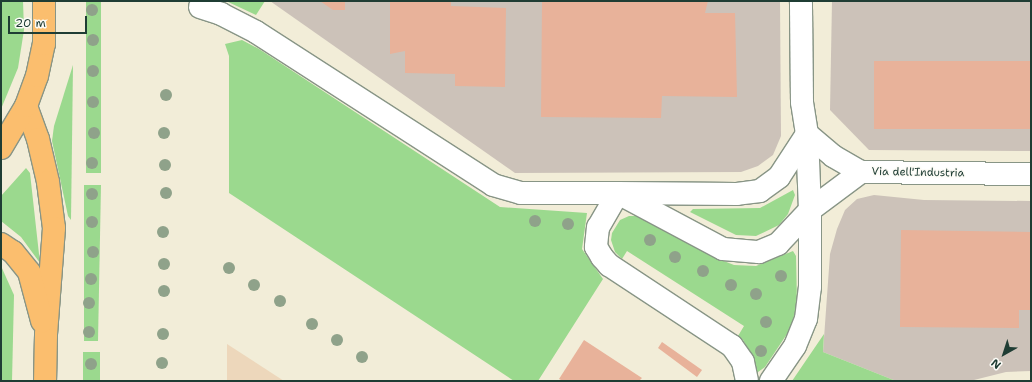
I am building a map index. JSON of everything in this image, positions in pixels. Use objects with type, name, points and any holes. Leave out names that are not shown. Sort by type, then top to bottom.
[{"type":"main road","points":[[1,148],[26,106],[37,76],[44,44],[44,1]]},
{"type":"main road","points":[[26,106],[38,139],[48,182],[54,228],[46,335],[45,381]]},
{"type":"main road","points":[[1,244],[13,252],[29,272],[46,335]]},
{"type":"street","points":[[772,381],[788,360],[806,319],[810,287],[810,210],[807,134],[802,102],[801,1]]},
{"type":"street","points":[[200,7],[221,14],[256,32],[493,185],[521,193],[737,194],[760,191],[779,177],[807,134]]},
{"type":"street","name":"Via dell'Industria","points":[[807,134],[833,156],[862,172],[1031,174]]},
{"type":"street","points":[[618,193],[705,240],[735,252],[759,252],[769,249],[788,235],[810,210],[862,172]]},
{"type":"street","points":[[618,193],[598,227],[596,247],[602,257],[610,265],[732,346],[743,362],[747,381]]},
{"type":"shaded area","points":[[270,1],[780,1],[781,136],[773,155],[758,166],[741,172],[515,173]]},
{"type":"shaded area","points":[[832,1],[1031,1],[1031,151],[869,150],[830,110]]},
{"type":"shaded area","points":[[874,195],[924,200],[1031,201],[1031,371],[1006,372],[970,381],[896,381],[823,352],[830,254],[837,229],[845,210],[857,199]]},
{"type":"shaded area","points":[[227,344],[264,368],[284,381],[227,381]]},
{"type":"green space","points":[[1,1],[23,1],[24,30],[18,68],[1,109]]},
{"type":"green space","points":[[86,1],[101,1],[101,173],[86,173]]},
{"type":"green space","points":[[226,1],[265,1],[256,15]]},
{"type":"green space","points":[[242,40],[259,49],[500,207],[587,213],[582,249],[603,279],[538,381],[514,381],[229,193],[229,56],[225,44]]},
{"type":"green space","points":[[73,65],[71,220],[68,216],[52,141],[54,126]]},
{"type":"green space","points":[[26,168],[30,173],[40,263],[21,237],[1,221],[1,196]]},
{"type":"green space","points":[[84,185],[101,185],[98,341],[84,341]]},
{"type":"green space","points":[[793,190],[795,195],[788,214],[779,225],[756,236],[736,235],[690,212],[693,209],[760,208]]},
{"type":"green space","points":[[629,216],[642,216],[662,224],[711,256],[734,265],[756,266],[793,251],[796,256],[797,304],[791,328],[765,367],[758,372],[755,371],[752,356],[743,340],[738,336],[744,326],[627,251],[622,259],[615,252],[611,240],[612,233],[620,220]]},
{"type":"green space","points":[[1,266],[14,295],[12,381],[1,381]]},
{"type":"green space","points":[[824,334],[823,352],[896,381],[792,381]]},
{"type":"green space","points":[[83,352],[100,352],[100,381],[83,381]]},
{"type":"building","points":[[320,1],[345,1],[345,10],[333,10]]},
{"type":"building","points":[[390,1],[451,1],[451,6],[506,8],[505,87],[455,86],[455,74],[405,73],[405,51],[390,54]]},
{"type":"building","points":[[542,1],[708,1],[705,13],[735,13],[737,97],[662,96],[661,118],[541,117]]},
{"type":"building","points":[[874,61],[1031,61],[1031,129],[874,129]]},
{"type":"building","points":[[901,230],[1031,232],[1031,310],[1019,310],[1019,328],[900,327]]},
{"type":"building","points":[[584,340],[642,378],[639,381],[563,381],[559,379]]},
{"type":"building","points":[[662,342],[702,370],[697,377],[658,348]]}]
